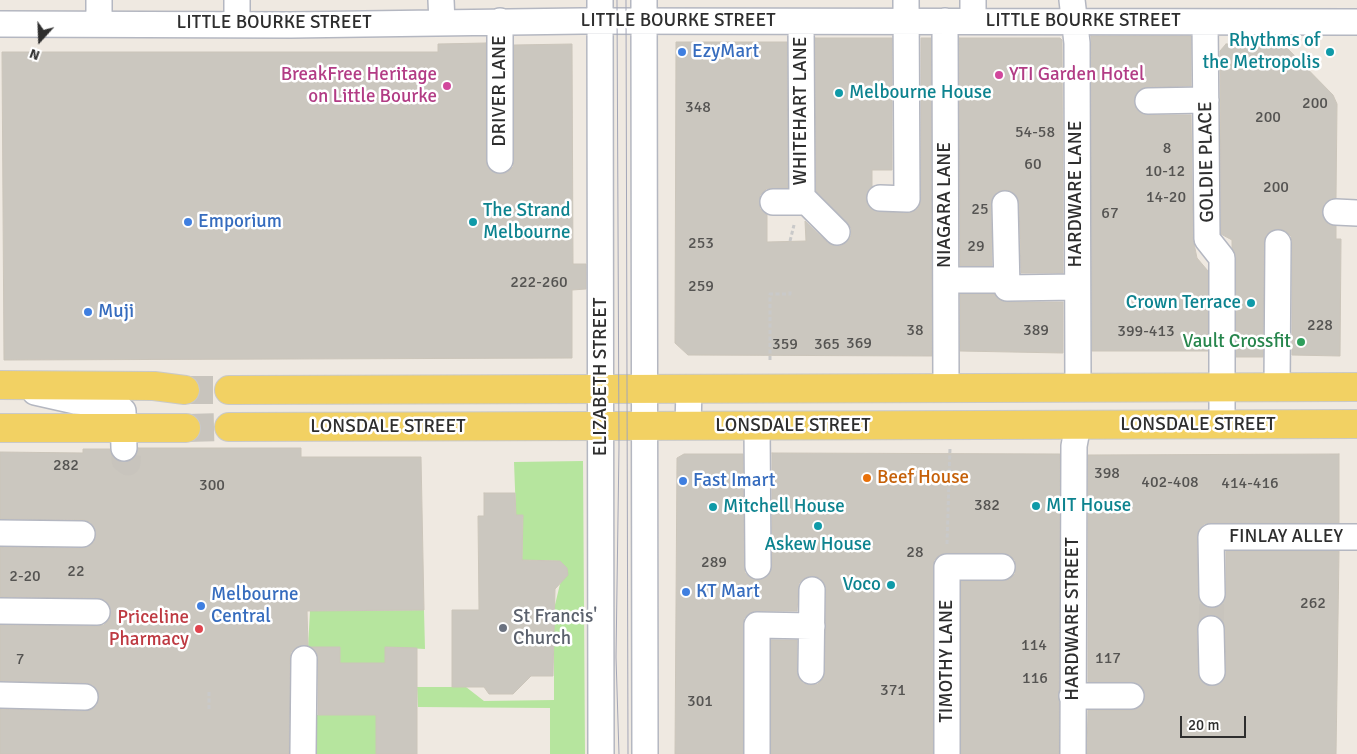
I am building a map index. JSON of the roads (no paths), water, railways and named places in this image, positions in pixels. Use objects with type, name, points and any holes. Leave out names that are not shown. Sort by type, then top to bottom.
[{"type":"main road","points":[[2,385],[154,386],[185,390]]},
{"type":"main road","points":[[919,388],[919,426]]},
{"type":"main road","points":[[1078,388],[1078,425]]},
{"type":"main road","name":"LONSDALE STREET","points":[[229,390],[1357,388]]},
{"type":"main road","name":"LONSDALE STREET","points":[[229,427],[1357,424]]},
{"type":"main road","points":[[0,428],[123,438],[186,428]]},
{"type":"street","name":"LITTLE BOURKE STREET","points":[[0,24],[99,12],[441,11],[500,21],[601,10],[740,10],[801,22],[838,11],[906,11],[944,22],[973,11],[1140,11],[1205,22],[1357,22]]},
{"type":"street","name":"ELIZABETH STREET","points":[[601,10],[601,754]]},
{"type":"street","points":[[644,10],[645,754]]},
{"type":"street","points":[[880,198],[907,199],[906,11]]},
{"type":"street","name":"HARDWARE LANE","points":[[1073,11],[1077,43],[1076,287],[1078,388]]},
{"type":"street","name":"DRIVER LANE","points":[[500,21],[500,160]]},
{"type":"street","name":"WHITEHART LANE","points":[[773,202],[802,202],[801,22]]},
{"type":"street","name":"NIAGARA LANE","points":[[944,22],[946,388]]},
{"type":"street","name":"GOLDIE PLACE","points":[[1205,22],[1207,239],[1222,258],[1222,425]]},
{"type":"street","points":[[1148,101],[1206,100]]},
{"type":"street","points":[[801,196],[837,232]]},
{"type":"street","points":[[1005,204],[1007,288],[1076,287]]},
{"type":"street","points":[[1277,387],[1278,243]]},
{"type":"street","points":[[946,280],[999,280]]},
{"type":"street","points":[[2,385],[75,401],[116,404],[124,411],[123,438]]},
{"type":"street","points":[[688,426],[689,388]]},
{"type":"street","name":"HARDWARE STREET","points":[[1072,754],[1074,446],[1078,425]]},
{"type":"street","points":[[758,426],[758,566]]},
{"type":"street","points":[[0,533],[82,534]]},
{"type":"street","name":"FINLAY ALLEY","points":[[1212,594],[1211,537],[1357,537]]},
{"type":"street","name":"TIMOTHY LANE","points":[[947,754],[947,567],[1002,567]]},
{"type":"street","points":[[811,671],[812,590]]},
{"type":"street","points":[[0,611],[97,612]]},
{"type":"street","points":[[757,754],[757,625],[812,626]]},
{"type":"street","points":[[1212,629],[1212,672]]},
{"type":"street","points":[[303,754],[304,660]]},
{"type":"street","points":[[0,695],[85,697]]},
{"type":"street","points":[[1072,696],[1131,696]]},
{"type":"tunnel","points":[[185,390],[229,390]]},
{"type":"tunnel","points":[[186,428],[229,427]]},
{"type":"tunnel","points":[[124,448],[124,460],[128,463],[129,448]]},
{"type":"tunnel","points":[[1211,629],[1212,594]]},
{"type":"tram line","points":[[617,0],[619,447],[616,657],[619,754]]},
{"type":"tram line","points":[[626,0],[628,754]]},
{"type":"place","name":"EzyMart","points":[[682,52]]},
{"type":"place","name":"Rhythms of the Metropolis","points":[[1330,52]]},
{"type":"place","name":"YTI Garden Hotel","points":[[999,75]]},
{"type":"place","name":"BreakFree Heritage on Little Bourke","points":[[447,86]]},
{"type":"place","name":"Melbourne House","points":[[839,93]]},
{"type":"place","name":"Emporium","points":[[188,222]]},
{"type":"place","name":"The Strand Melbourne","points":[[473,222]]},
{"type":"place","name":"Crown Terrace","points":[[1251,303]]},
{"type":"place","name":"Muji","points":[[88,312]]},
{"type":"place","name":"Vault Crossfit","points":[[1301,342]]},
{"type":"place","name":"Beef House","points":[[867,478]]},
{"type":"place","name":"Fast Imart","points":[[683,481]]},
{"type":"place","name":"MIT House","points":[[1036,506]]},
{"type":"place","name":"Mitchell House","points":[[713,507]]},
{"type":"place","name":"Askew House","points":[[818,526]]},
{"type":"place","name":"Voco","points":[[891,585]]},
{"type":"place","name":"KT Mart","points":[[686,592]]},
{"type":"place","name":"Melbourne Central","points":[[201,606]]},
{"type":"place","name":"St Francis' Church","points":[[503,628]]},
{"type":"place","name":"Priceline Pharmacy","points":[[199,629]]}]
